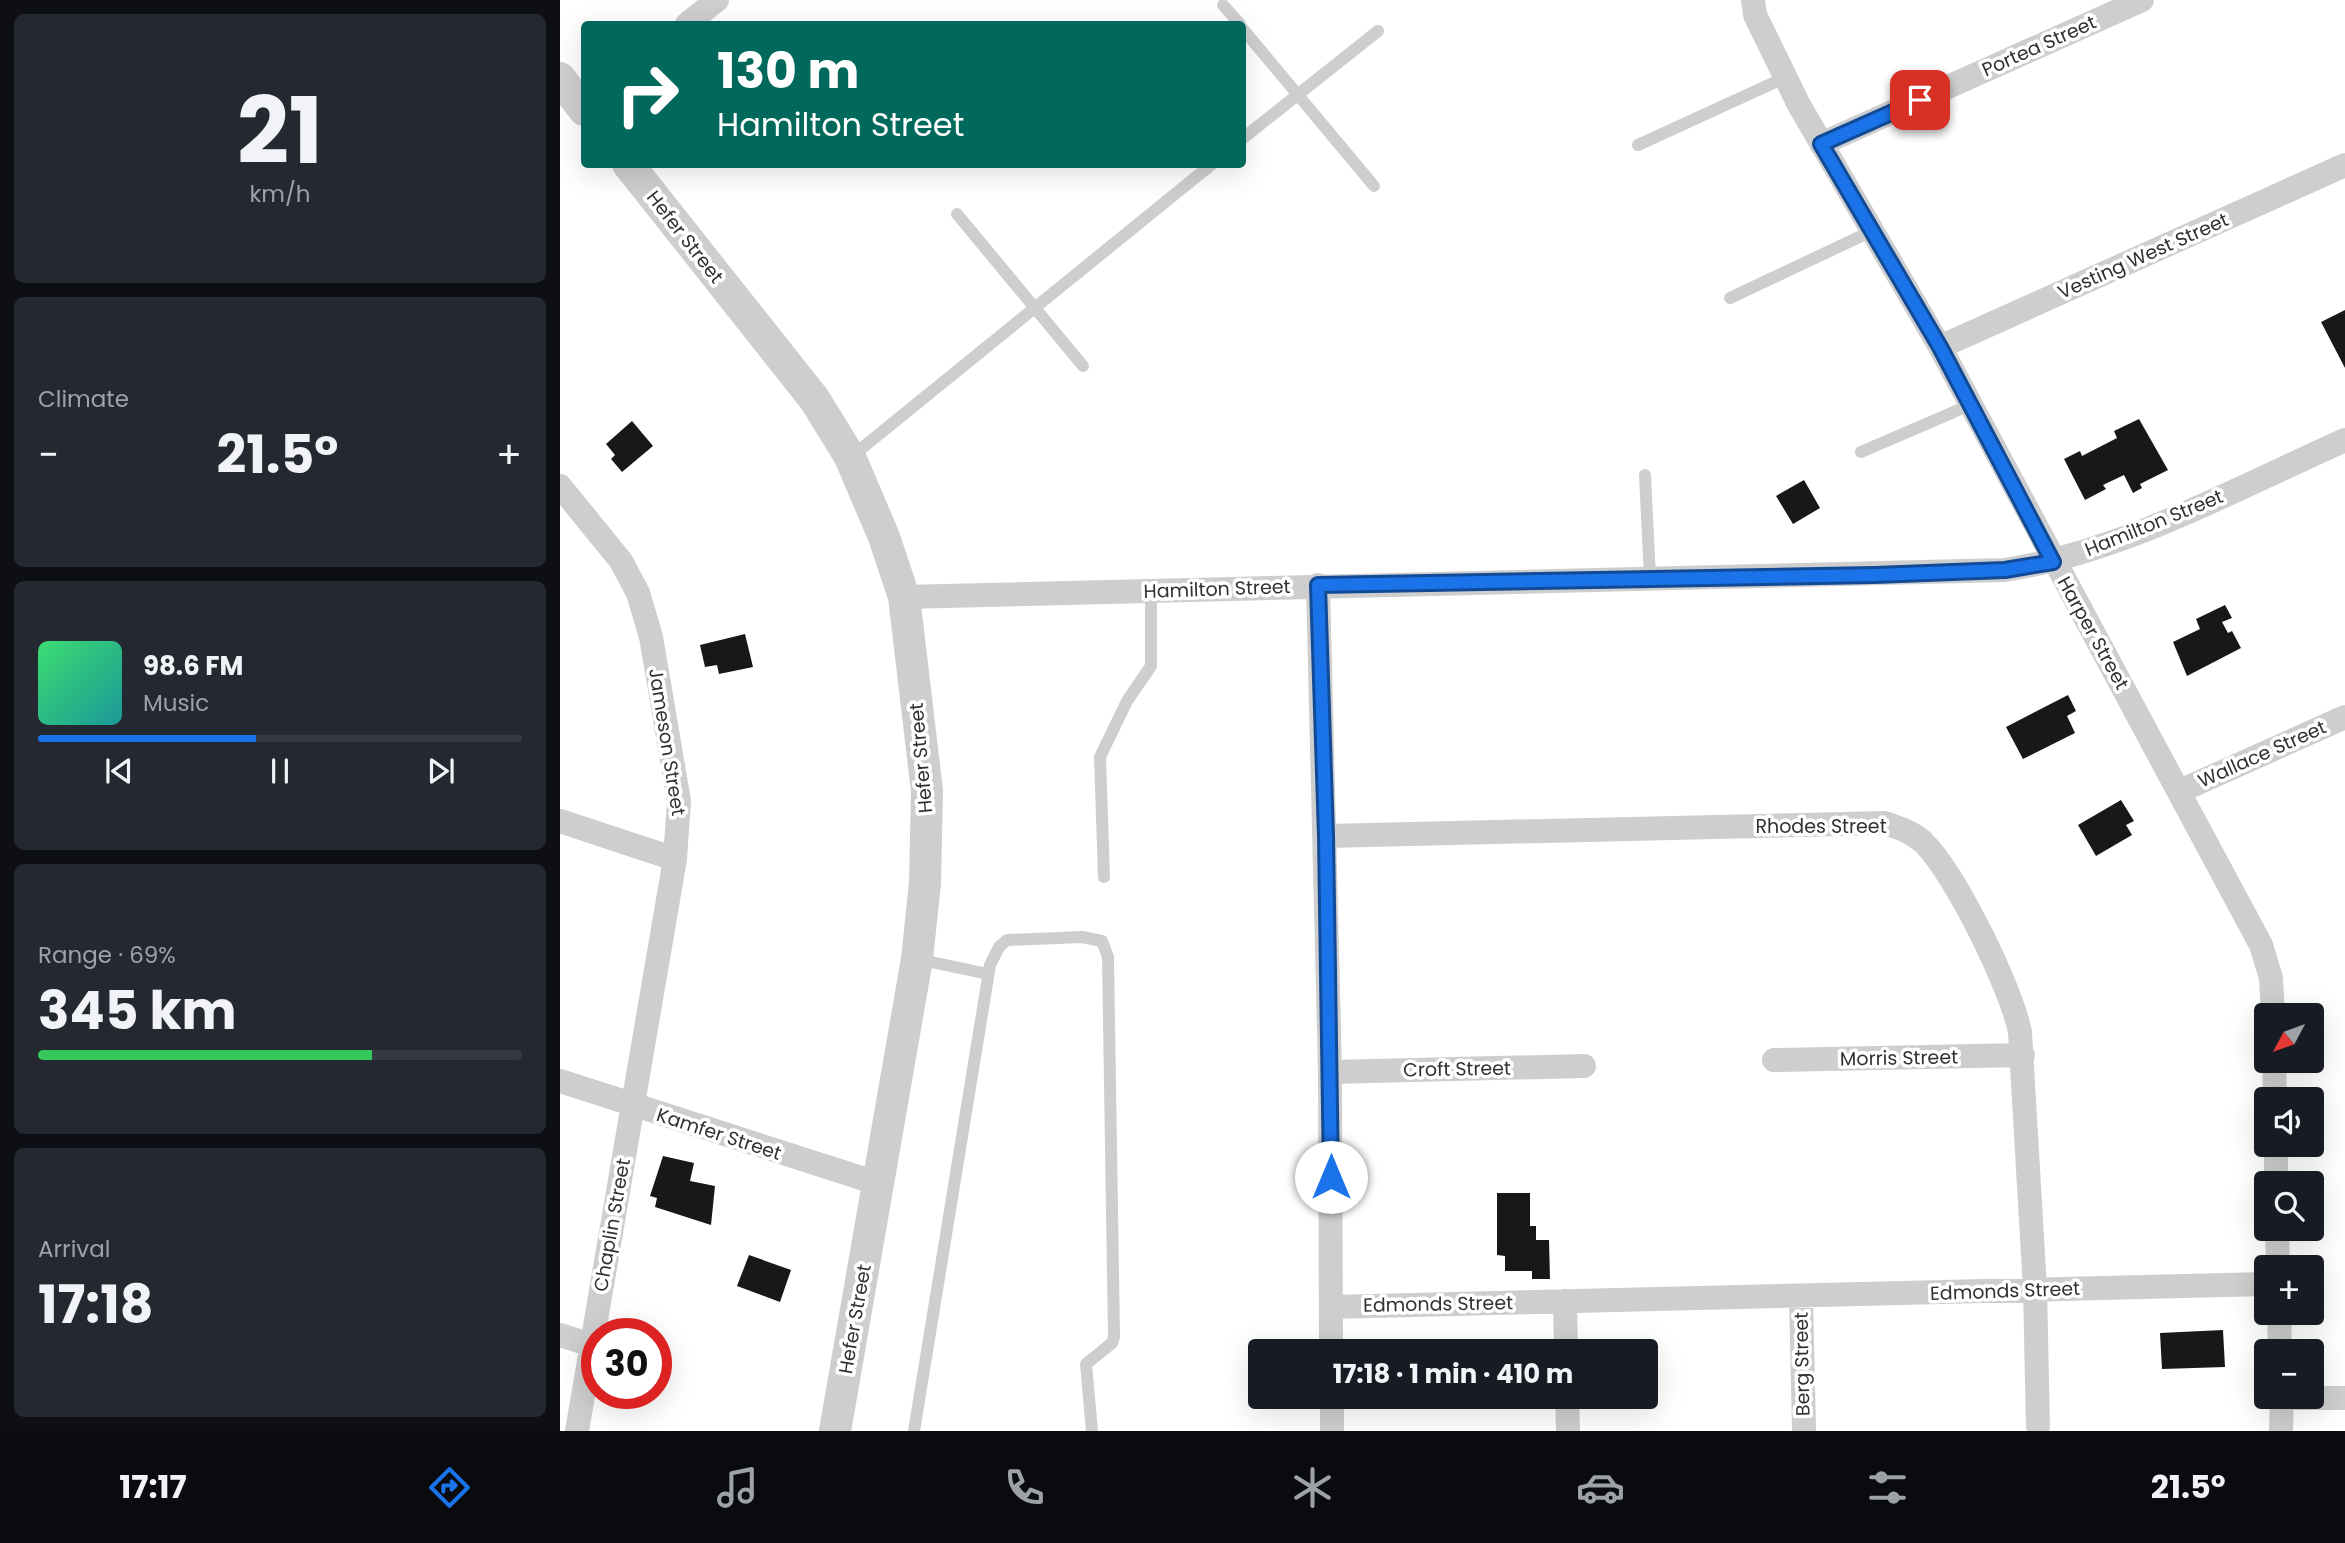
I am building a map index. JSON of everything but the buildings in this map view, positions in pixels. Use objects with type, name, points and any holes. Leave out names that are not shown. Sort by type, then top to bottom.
[{"type":"street","points":[[691,21],[717,0]]},
{"type":"street","name":"Harper Street","points":[[1753,0],[1755,15],[1784,78],[1940,347],[2053,562],[2180,791],[2261,945],[2271,978],[2272,1003]]},
{"type":"street","name":"Portea Street","points":[[1821,144],[2142,0]]},
{"type":"street","points":[[560,78],[581,105]]},
{"type":"street","name":"Vesting West Street","points":[[1940,347],[2345,166]]},
{"type":"street","name":"Hefer Street","points":[[631,168],[815,400],[850,457],[884,537],[904,597],[927,791],[925,883],[917,960],[835,1431]]},
{"type":"street","name":"Hamilton Street","points":[[904,597],[2005,570],[2053,562],[2142,531],[2345,440]]},
{"type":"street","name":"Jameson Street","points":[[560,486],[621,561],[638,593],[650,637],[680,801],[675,859],[633,1105]]},
{"type":"street","points":[[1318,585],[1326,836],[1331,1339]]},
{"type":"street","name":"Wallace Street","points":[[2180,791],[2345,717]]},
{"type":"street","points":[[560,821],[675,859]]},
{"type":"street","name":"Rhodes Street","points":[[1326,836],[1885,823],[1905,829],[1934,854],[1990,951],[2015,1005],[2023,1055],[2035,1289],[2038,1426]]},
{"type":"street","name":"Morris Street","points":[[1774,1060],[2023,1055]]},
{"type":"street","name":"Croft Street","points":[[1330,1072],[1584,1066]]},
{"type":"street","name":"Kamfer Street","points":[[560,1081],[880,1184]]},
{"type":"street","name":"Chaplin Street","points":[[596,1318],[633,1105]]},
{"type":"street","name":"Edmonds Street","points":[[1331,1307],[2254,1284]]},
{"type":"street","name":"Berg Street","points":[[1801,1297],[1804,1431]]},
{"type":"street","points":[[1564,1301],[1566,1339]]},
{"type":"street","points":[[560,1335],[581,1342]]},
{"type":"street","points":[[2324,1398],[2345,1398]]},
{"type":"street","name":"Chaplin Street","points":[[577,1431],[581,1406]]},
{"type":"street","points":[[1332,1409],[1332,1430]]},
{"type":"street","points":[[1567,1409],[1568,1431]]},
{"type":"street","points":[[2281,1431],[2282,1409]]},
{"type":"lane","points":[[1223,5],[1237,21]]},
{"type":"lane","points":[[1246,136],[1378,31]]},
{"type":"lane","points":[[1246,32],[1374,186]]},
{"type":"lane","points":[[1638,145],[1784,78]]},
{"type":"lane","points":[[850,457],[1037,309],[1207,168]]},
{"type":"lane","points":[[957,214],[1083,366]]},
{"type":"lane","points":[[1730,298],[1872,231]]},
{"type":"lane","points":[[1861,452],[1970,405]]},
{"type":"lane","points":[[1645,475],[1650,578]]},
{"type":"lane","points":[[1104,877],[1100,757],[1127,701],[1152,666],[1151,592]]},
{"type":"lane","points":[[914,1431],[988,974],[996,953],[1007,940],[1096,937],[1105,943],[1108,951],[1114,1337],[1112,1343],[1086,1364],[1092,1431]]},
{"type":"lane","points":[[917,960],[988,974]]},
{"type":"route","points":[[1331,1177],[1326,836],[1318,585],[1875,575],[2005,570],[2053,562],[1940,347],[1821,144],[1920,100]]}]
